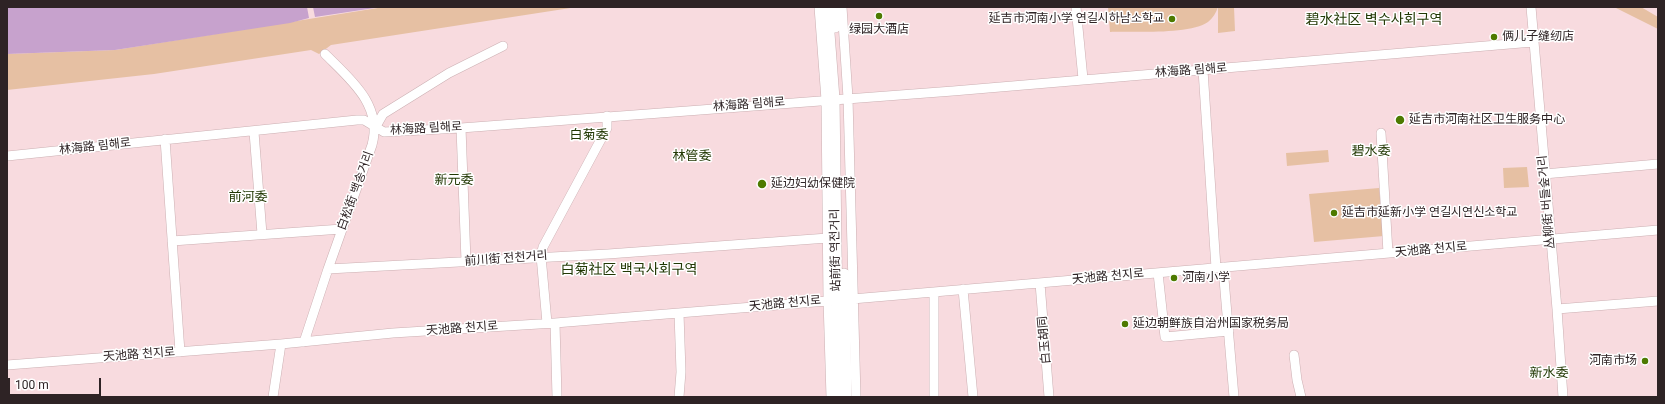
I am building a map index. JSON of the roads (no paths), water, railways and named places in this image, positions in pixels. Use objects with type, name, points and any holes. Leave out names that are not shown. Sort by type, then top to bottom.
[{"type":"main road","name":"站前街 역전거리","points":[[827,7],[837,99]]},
{"type":"main road","name":"站前街 역전거리","points":[[835,7],[840,299],[838,397]]},
{"type":"main road","name":"站前街 역전거리","points":[[840,299],[846,397]]},
{"type":"street","name":"站前街 역전거리","points":[[819,7],[837,99]]},
{"type":"street","name":"站前街 역전거리","points":[[842,7],[828,238],[840,299],[856,397]]},
{"type":"street","points":[[1076,7],[1083,79]]},
{"type":"street","name":"丛柳街 버들숲거리","points":[[1531,7],[1544,174],[1557,309],[1563,397]]},
{"type":"street","name":"林海路 림해로","points":[[7,156],[165,139],[254,132],[357,120],[369,122],[375,128],[391,132],[461,128],[1203,70],[1533,42]]},
{"type":"street","points":[[375,128],[383,114],[449,72],[503,46]]},
{"type":"street","name":"白松街 백송거리","points":[[304,342],[372,145],[375,128],[368,103],[362,93],[325,54]]},
{"type":"street","points":[[1203,70],[1220,268],[1229,331],[1234,397]]},
{"type":"street","points":[[557,397],[551,323],[541,256],[544,242],[606,128],[607,116]]},
{"type":"street","points":[[461,128],[466,261]]},
{"type":"street","points":[[254,132],[262,234]]},
{"type":"street","points":[[1381,133],[1388,254]]},
{"type":"street","points":[[165,139],[180,352]]},
{"type":"street","points":[[1544,174],[1658,164]]},
{"type":"street","points":[[172,241],[342,229]]},
{"type":"street","name":"天池路 천지로","points":[[7,365],[281,344],[432,330],[679,313],[1658,230]]},
{"type":"street","name":"前川街 전천거리","points":[[328,269],[541,256],[608,254],[828,238]]},
{"type":"street","points":[[1158,273],[1165,337],[1229,331]]},
{"type":"street","name":"白玉胡同","points":[[1040,283],[1049,397]]},
{"type":"street","points":[[964,289],[974,397]]},
{"type":"street","points":[[934,292],[934,397]]},
{"type":"street","name":"站前街 역전거리","points":[[831,397],[840,299]]},
{"type":"street","points":[[1557,309],[1658,301]]},
{"type":"street","points":[[679,313],[681,372],[679,397]]},
{"type":"street","points":[[273,397],[281,344]]},
{"type":"street","points":[[1294,355],[1301,397]]},
{"type":"place","name":"绿园大酒店","points":[[879,16]]},
{"type":"place","name":"延吉市河南小学 연길시하남소학교","points":[[1172,19]]},
{"type":"place","name":"俩儿子缝纫店","points":[[1494,37]]},
{"type":"place","name":"延吉市河南社区卫生服务中心","points":[[1400,120]]},
{"type":"place","name":"延边妇幼保健院","points":[[762,184]]},
{"type":"place","name":"延吉市延新小学 연길시연신소학교","points":[[1334,213]]},
{"type":"place","name":"河南小学","points":[[1174,278]]},
{"type":"place","name":"延边朝鲜族自治州国家税务局","points":[[1125,324]]},
{"type":"place","name":"河南市场","points":[[1645,361]]},
{"type":"district","name":"碧水社区 벽수사회구역","points":[[1374,20]]},
{"type":"district","name":"白菊委","points":[[589,136]]},
{"type":"district","name":"碧水委","points":[[1371,152]]},
{"type":"district","name":"林管委","points":[[692,157]]},
{"type":"district","name":"新元委","points":[[454,181]]},
{"type":"district","name":"前河委","points":[[248,198]]},
{"type":"district","name":"白菊社区 백국사회구역","points":[[629,270]]},
{"type":"district","name":"新水委","points":[[1549,374]]}]
